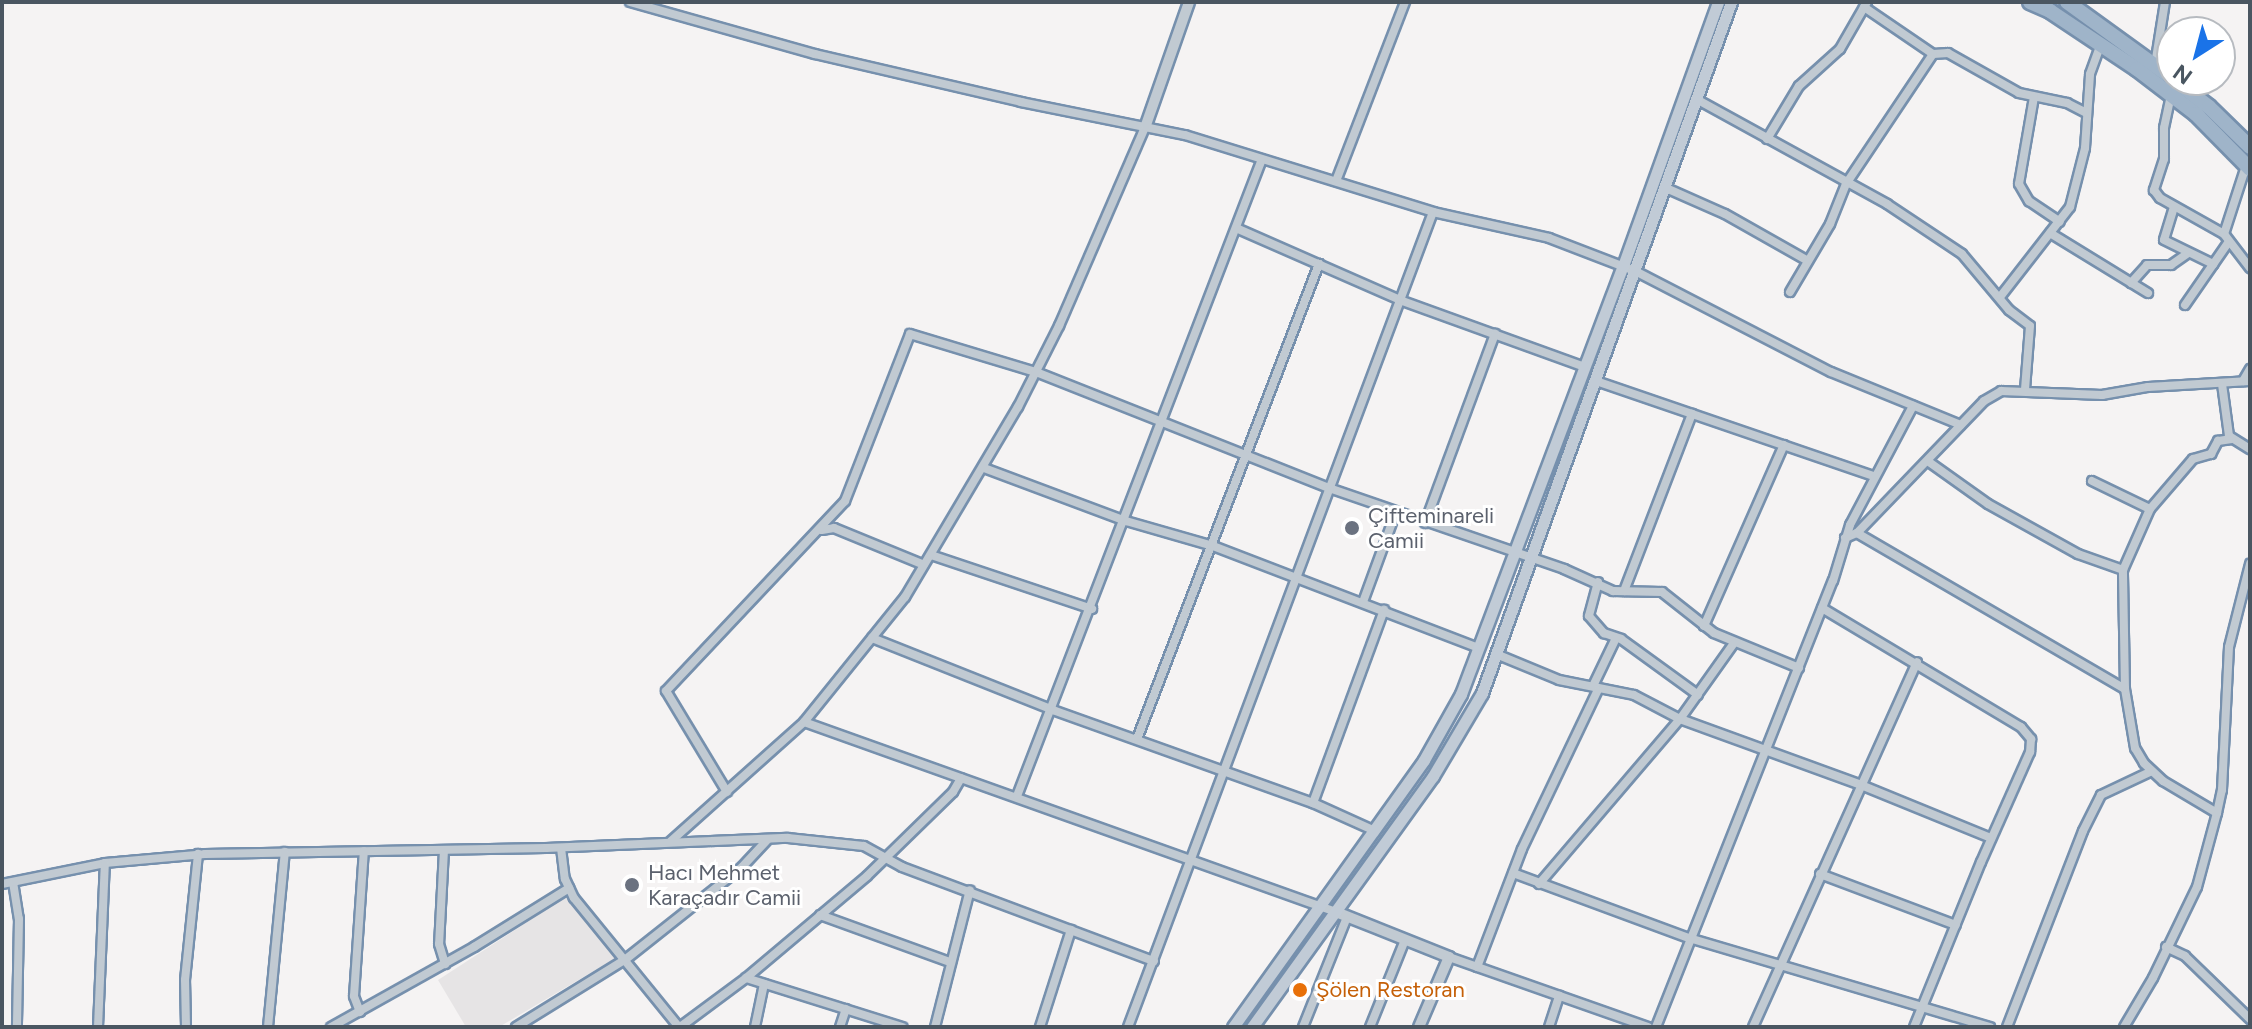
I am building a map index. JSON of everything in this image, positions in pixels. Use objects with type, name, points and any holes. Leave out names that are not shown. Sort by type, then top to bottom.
[{"type":"highway","points":[[2030,2],[2156,75]]},
{"type":"highway","points":[[2067,2],[2155,65]]},
{"type":"highway","points":[[2182,96],[2248,167]]},
{"type":"highway","points":[[2191,96],[2209,107],[2250,147]]},
{"type":"main road","points":[[1233,1027],[1424,760],[1461,694],[1623,266],[1718,2]]},
{"type":"main road","points":[[1252,1027],[1342,915],[1433,776],[1482,693],[1731,2]]},
{"type":"street","points":[[630,2],[815,54],[1021,102],[1146,125],[1433,212],[1549,238],[1635,271],[1831,372],[1961,425]]},
{"type":"street","points":[[671,842],[804,722],[872,638],[931,555],[984,468],[1036,372],[1146,125],[1189,2]]},
{"type":"street","points":[[1336,181],[1405,2]]},
{"type":"street","points":[[2155,65],[2165,2]]},
{"type":"street","points":[[1767,139],[1799,86],[1840,49],[1866,5],[1933,54]]},
{"type":"street","points":[[2000,297],[2009,281],[2060,222],[2075,192],[2085,148],[2085,112],[2090,74],[2101,43]]},
{"type":"street","points":[[1790,292],[1830,224],[1846,184],[1933,54],[1939,51],[1948,53],[2003,87],[2067,103],[2085,112]]},
{"type":"street","points":[[2170,96],[2164,128],[2164,159],[2154,190],[2174,207],[2226,238],[2250,268]]},
{"type":"street","points":[[2034,97],[2019,184],[2029,201],[2060,222]]},
{"type":"street","points":[[1698,100],[1887,204],[1962,254],[2032,330],[2025,390]]},
{"type":"street","points":[[1017,796],[1126,521],[1262,159]]},
{"type":"street","points":[[2185,305],[2213,264],[2226,238],[2248,167]]},
{"type":"street","points":[[1666,188],[1725,214],[1808,261]]},
{"type":"street","points":[[2174,207],[2163,237],[2213,264]]},
{"type":"street","points":[[1128,1027],[1433,212]]},
{"type":"street","points":[[1236,228],[1400,300],[1585,367]]},
{"type":"street","points":[[2050,233],[2148,293]]},
{"type":"street","points":[[2131,283],[2147,265],[2171,265],[2188,253]]},
{"type":"street","points":[[1137,739],[1319,264]]},
{"type":"street","points":[[727,792],[666,691],[821,530],[845,501],[910,334],[1036,372],[1329,488],[1598,582],[1613,591],[1641,589],[1662,592],[1704,626],[1734,643],[1799,668]]},
{"type":"street","points":[[1425,523],[1495,334]]},
{"type":"street","points":[[1845,538],[1857,533],[1991,396],[2011,389],[2102,395],[2148,387],[2222,384],[2247,381],[2250,369]]},
{"type":"street","points":[[1596,381],[1874,476]]},
{"type":"street","points":[[2222,384],[2226,428],[2232,439],[2250,449]]},
{"type":"street","points":[[1656,1027],[1799,668],[1845,538],[1874,476],[1913,406]]},
{"type":"street","points":[[1624,591],[1692,414]]},
{"type":"street","points":[[2217,813],[2182,795],[2152,771],[2135,748],[2125,689],[2123,570],[2150,509],[2193,459],[2211,454],[2218,441],[2232,439]]},
{"type":"street","points":[[1704,626],[1784,445]]},
{"type":"street","points":[[1929,462],[1988,504],[2078,554],[2123,570]]},
{"type":"street","points":[[984,468],[1126,521],[1213,546],[1479,648]]},
{"type":"street","points":[[2092,481],[2150,509]]},
{"type":"street","points":[[1363,602],[1396,512]]},
{"type":"street","points":[[821,530],[834,528],[924,565]]},
{"type":"street","points":[[1857,533],[2125,689]]},
{"type":"street","points":[[931,555],[1092,609]]},
{"type":"street","points":[[2124,1027],[2153,978],[2197,887],[2222,790],[2229,647],[2250,564]]},
{"type":"street","points":[[1598,582],[1589,616],[1604,633],[1616,638],[1698,695]]},
{"type":"street","points":[[1822,608],[1917,662],[2021,727],[2031,739],[2030,752],[1991,838],[1914,1027]]},
{"type":"street","points":[[1313,803],[1384,610]]},
{"type":"street","points":[[872,638],[1053,710],[1313,803],[1373,830]]},
{"type":"street","points":[[1477,967],[1513,873],[1616,638]]},
{"type":"street","points":[[1539,884],[1680,719],[1734,643]]},
{"type":"street","points":[[1496,654],[1559,680],[1634,695],[1680,719],[1765,753],[1861,785],[1991,838]]},
{"type":"street","points":[[1753,1027],[1917,662]]},
{"type":"street","points":[[804,722],[1017,796],[1449,957],[1648,1027]]},
{"type":"street","points":[[2007,1027],[2083,831],[2101,795],[2152,771]]},
{"type":"street","points":[[561,848],[569,888],[680,1027],[746,978],[885,858],[953,792],[961,778]]},
{"type":"street","points":[[2,884],[105,863],[198,854],[561,848],[768,839],[864,846],[885,858],[1154,961]]},
{"type":"street","points":[[516,1027],[626,959],[742,867],[768,839]]},
{"type":"street","points":[[444,850],[439,944],[445,964]]},
{"type":"street","points":[[360,1012],[354,996],[364,851]]},
{"type":"street","points":[[268,1027],[285,852]]},
{"type":"street","points":[[186,1027],[185,980],[198,854]]},
{"type":"street","points":[[98,1027],[105,863]]},
{"type":"street","points":[[1513,873],[1689,938],[1990,1027]]},
{"type":"street","points":[[1820,874],[1956,925]]},
{"type":"street","points":[[13,882],[19,919],[17,1027]]},
{"type":"street","points":[[331,1027],[445,964],[569,888]]},
{"type":"street","points":[[935,1027],[970,890]]},
{"type":"street","points":[[820,915],[950,962]]},
{"type":"street","points":[[1303,1027],[1342,915]]},
{"type":"street","points":[[1040,1027],[1071,930]]},
{"type":"street","points":[[1370,1027],[1405,940]]},
{"type":"street","points":[[2166,947],[2185,956],[2250,1019]]},
{"type":"street","points":[[1419,1027],[1449,957]]},
{"type":"street","points":[[746,978],[902,1027]]},
{"type":"street","points":[[755,1027],[764,984]]},
{"type":"street","points":[[1549,1027],[1559,996]]},
{"type":"street","points":[[840,1027],[846,1009]]},
{"type":"shaded area","points":[[564,898],[571,901],[616,952],[614,959],[499,1027],[466,1027],[438,980]]},
{"type":"place","name":"Çifteminareli Camii","points":[[1352,528]]},
{"type":"place","name":"Hacı Mehmet Karaçadır Camii","points":[[632,885]]},
{"type":"place","name":"Şölen Restoran","points":[[1300,990]]}]
